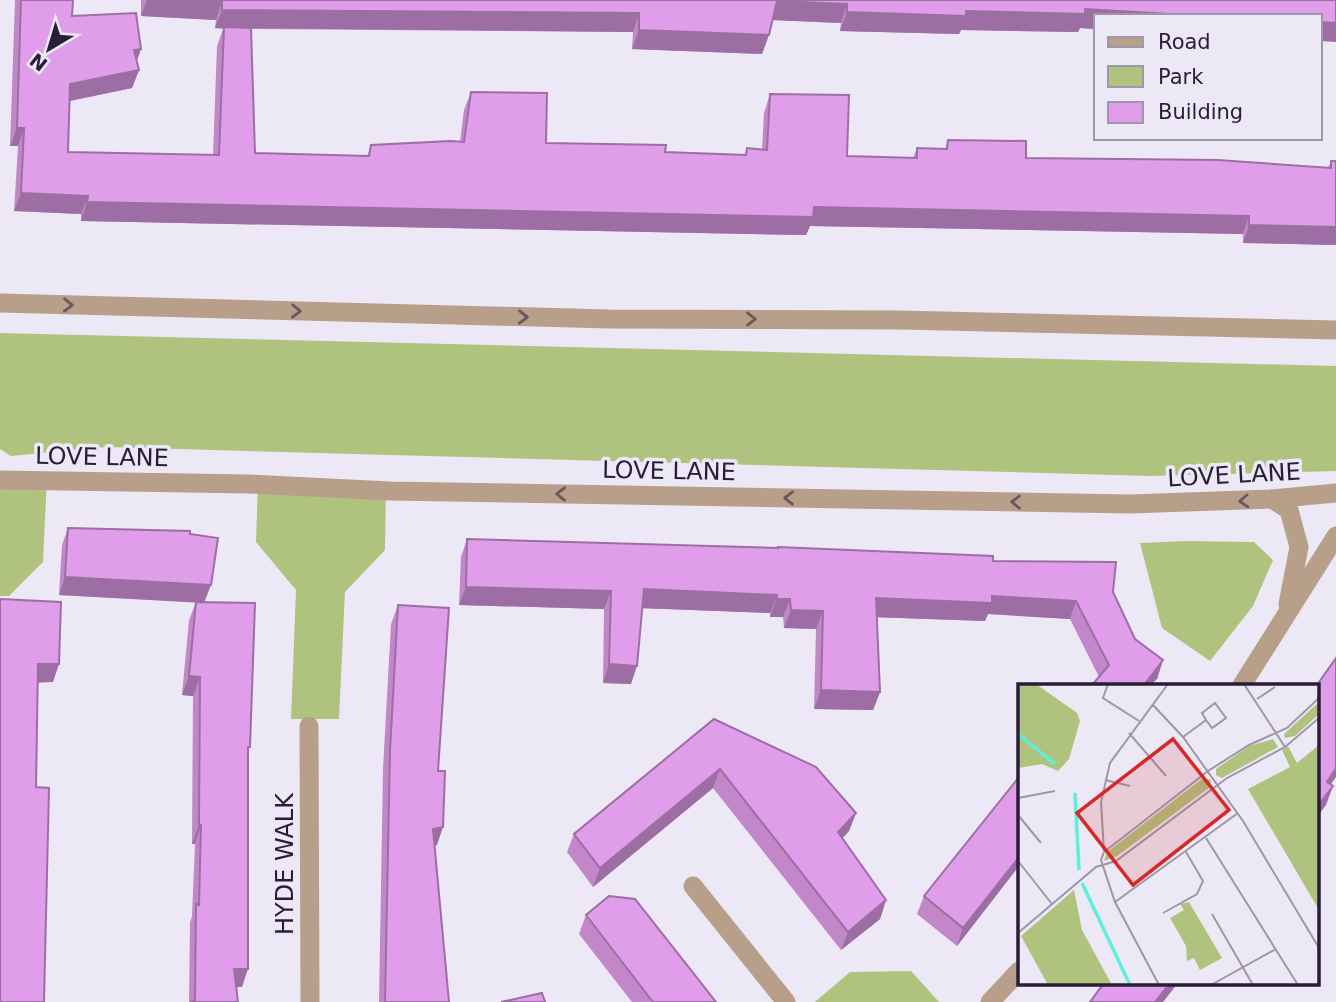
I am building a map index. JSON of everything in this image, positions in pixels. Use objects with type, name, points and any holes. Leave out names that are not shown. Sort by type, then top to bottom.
[{"type":"street","points":[[0,303],[609,319],[900,320],[1336,330]]},
{"type":"street","name":"LOVE LANE","points":[[0,480],[249,484],[404,491],[1116,504],[1185,504],[1336,493]]},
{"type":"street","points":[[1272,499],[1289,510],[1298,547],[1286,615]]},
{"type":"street","points":[[1243,684],[1336,536]]},
{"type":"street","name":"HYDE WALK","points":[[309,726],[310,1002]]},
{"type":"street","points":[[694,886],[786,1002]]},
{"type":"street","points":[[990,1002],[1018,972]]},
{"type":"green space","points":[[0,333],[1336,366],[1336,471],[1150,476],[105,447],[11,456],[0,449]]},
{"type":"green space","points":[[0,476],[47,477],[43,562],[9,596],[0,596]]},
{"type":"green space","points":[[258,481],[386,484],[385,550],[345,592],[339,719],[291,719],[296,590],[256,542]]},
{"type":"green space","points":[[1254,542],[1273,560],[1253,606],[1210,661],[1162,628],[1140,543]]},
{"type":"green space","points":[[911,971],[939,1002],[815,1002],[850,972]]},
{"type":"building","points":[[21,0],[73,0],[72,16],[136,13],[141,49],[134,50],[139,70],[70,84],[68,152],[219,155],[224,27],[251,28],[255,153],[369,156],[371,145],[464,142],[471,92],[547,93],[546,143],[666,145],[665,152],[746,155],[747,148],[767,150],[770,94],[849,95],[847,156],[917,158],[917,148],[947,149],[948,140],[1026,141],[1026,158],[1218,160],[1331,168],[1331,161],[1336,161],[1336,227],[1249,225],[1249,216],[814,207],[813,217],[87,202],[88,196],[21,193],[24,128],[17,128]]},
{"type":"building","points":[[201,0],[1336,0],[1336,23],[1322,22],[1322,14],[1170,14],[1085,9],[1085,14],[966,11],[966,16],[847,12],[847,4],[777,1],[769,35],[639,30],[639,13],[222,10],[222,1]]},
{"type":"building","points":[[68,528],[190,531],[190,534],[218,538],[211,585],[65,577]]},
{"type":"building","points":[[467,539],[778,547],[993,556],[993,561],[1116,562],[1113,592],[1135,639],[1163,660],[1145,684],[1093,684],[1109,665],[1076,601],[992,596],[992,603],[876,598],[880,692],[821,690],[823,611],[791,610],[790,599],[776,599],[777,595],[644,589],[637,666],[609,664],[611,591],[466,587]]},
{"type":"building","points":[[0,599],[61,602],[59,664],[38,664],[36,787],[49,788],[44,1002],[0,1002]]},
{"type":"building","points":[[196,602],[255,603],[248,747],[248,969],[234,969],[238,1002],[190,1002],[195,1001],[196,904],[199,905],[201,825],[200,677],[189,676]]},
{"type":"building","points":[[398,605],[449,608],[438,771],[445,771],[443,827],[433,829],[449,1002],[385,1002],[390,751]]},
{"type":"building","points":[[1336,658],[1336,768],[1327,782],[1333,786],[1318,806],[1318,684]]},
{"type":"building","points":[[714,719],[816,767],[856,813],[838,832],[886,900],[848,932],[720,769],[600,868],[574,834]]},
{"type":"building","points":[[1018,778],[1018,858],[963,928],[924,896]]},
{"type":"building","points":[[609,896],[635,899],[716,1002],[653,1002],[586,915]]},
{"type":"building","points":[[1103,984],[1169,984],[1155,1002],[1090,1002]]},
{"type":"building","points":[[542,993],[545,1002],[501,1002]]}]
